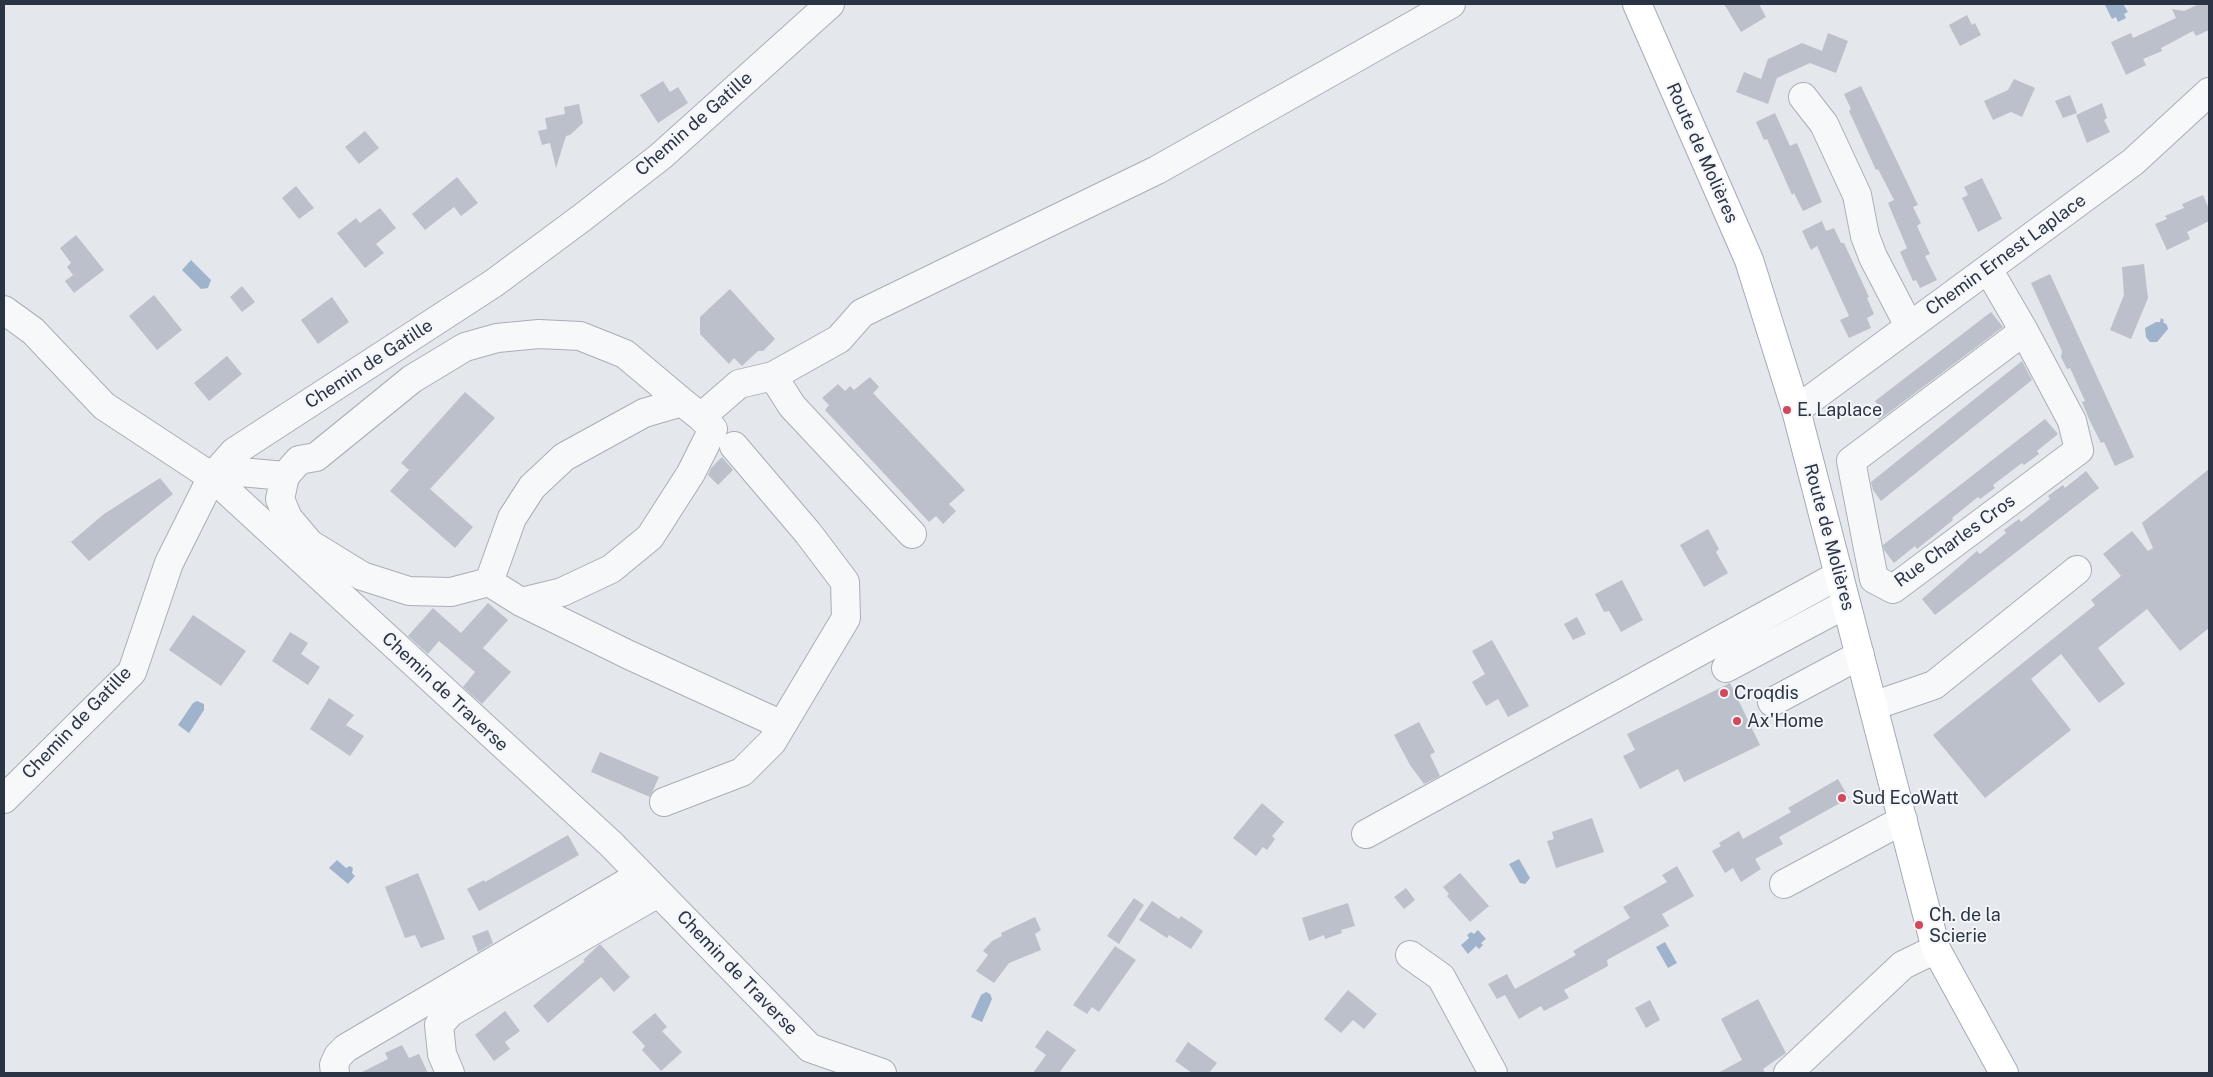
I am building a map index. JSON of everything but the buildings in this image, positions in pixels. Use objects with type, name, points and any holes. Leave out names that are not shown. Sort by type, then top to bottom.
[{"type":"main road","name":"Route de Molières","points":[[1637,4],[1749,260],[1796,410],[1936,949],[2004,1073]]},
{"type":"street","name":"Chemin de Gatille","points":[[4,798],[132,672],[169,563],[215,474],[234,452],[494,282],[590,210],[661,156],[830,4]]},
{"type":"street","points":[[489,582],[512,518],[532,487],[564,456],[644,413],[698,416],[738,384],[773,376],[839,339],[862,313],[1157,170],[1451,4]]},
{"type":"street","name":"Chemin Ernest Laplace","points":[[1796,410],[2133,162],[2209,92]]},
{"type":"street","points":[[1803,97],[1824,124],[1857,196],[1865,236],[1872,257],[1909,326]]},
{"type":"street","name":"Rue Charles Cros","points":[[1988,268],[2024,331],[2072,421],[2079,450],[1893,589],[1874,579],[1851,461],[2024,331]]},
{"type":"street","name":"Chemin de Traverse","points":[[4,310],[33,331],[104,406],[215,474],[604,838],[810,1048],[882,1073]]},
{"type":"street","points":[[664,802],[742,772],[772,742],[846,618],[845,582],[740,441],[698,416],[626,354],[580,336],[538,334],[497,338],[465,347],[412,379],[316,457],[299,460],[285,476],[280,499],[288,518],[310,544],[362,576],[409,591],[451,592],[489,582],[521,602],[629,655],[782,725]]},
{"type":"street","points":[[773,376],[792,406],[912,534]]},
{"type":"street","points":[[521,602],[562,592],[612,569],[650,537],[691,473],[698,416]]},
{"type":"street","points":[[215,474],[285,476]]},
{"type":"street","points":[[1873,706],[1934,684],[2077,570]]},
{"type":"street","points":[[1366,834],[1839,576]]},
{"type":"street","points":[[1726,668],[1846,604]]},
{"type":"street","points":[[1772,702],[1860,654]]},
{"type":"street","points":[[1784,884],[1902,820]]},
{"type":"street","points":[[334,1073],[334,1066],[338,1056],[346,1048],[649,884]]},
{"type":"street","points":[[450,1073],[442,1054],[439,1025],[451,1012],[649,884]]},
{"type":"street","points":[[1788,1073],[1903,966],[1936,949]]},
{"type":"street","points":[[1410,955],[1441,977],[1492,1073]]},
{"type":"water","points":[[2123,4],[2128,12],[2124,14],[2126,18],[2118,22],[2116,17],[2112,19],[2105,5]]},
{"type":"water","points":[[191,260],[211,280],[208,288],[201,289],[182,270]]},
{"type":"water","points":[[2161,318],[2168,329],[2157,342],[2150,342],[2146,337],[2145,328],[2160,322]]},
{"type":"water","points":[[197,701],[204,704],[204,710],[189,733],[178,725],[193,703]]},
{"type":"water","points":[[1519,859],[1530,878],[1525,884],[1520,883],[1509,864]]},
{"type":"water","points":[[337,860],[346,868],[350,866],[353,868],[352,873],[355,876],[348,884],[329,868]]},
{"type":"water","points":[[1478,930],[1486,939],[1481,943],[1483,945],[1479,949],[1476,946],[1468,954],[1461,945],[1469,938],[1467,935],[1471,932],[1474,934]]},
{"type":"water","points":[[1665,942],[1677,963],[1668,968],[1656,947]]},
{"type":"water","points":[[986,992],[990,994],[992,999],[982,1022],[971,1017],[981,995]]},
{"type":"place","name":"E. Laplace","points":[[1787,410]]},
{"type":"place","name":"Croqdis","points":[[1724,693]]},
{"type":"place","name":"Ax'Home","points":[[1737,721]]},
{"type":"place","name":"Sud EcoWatt","points":[[1842,798]]},
{"type":"place","name":"Ch. de la Scierie","points":[[1919,925]]}]
